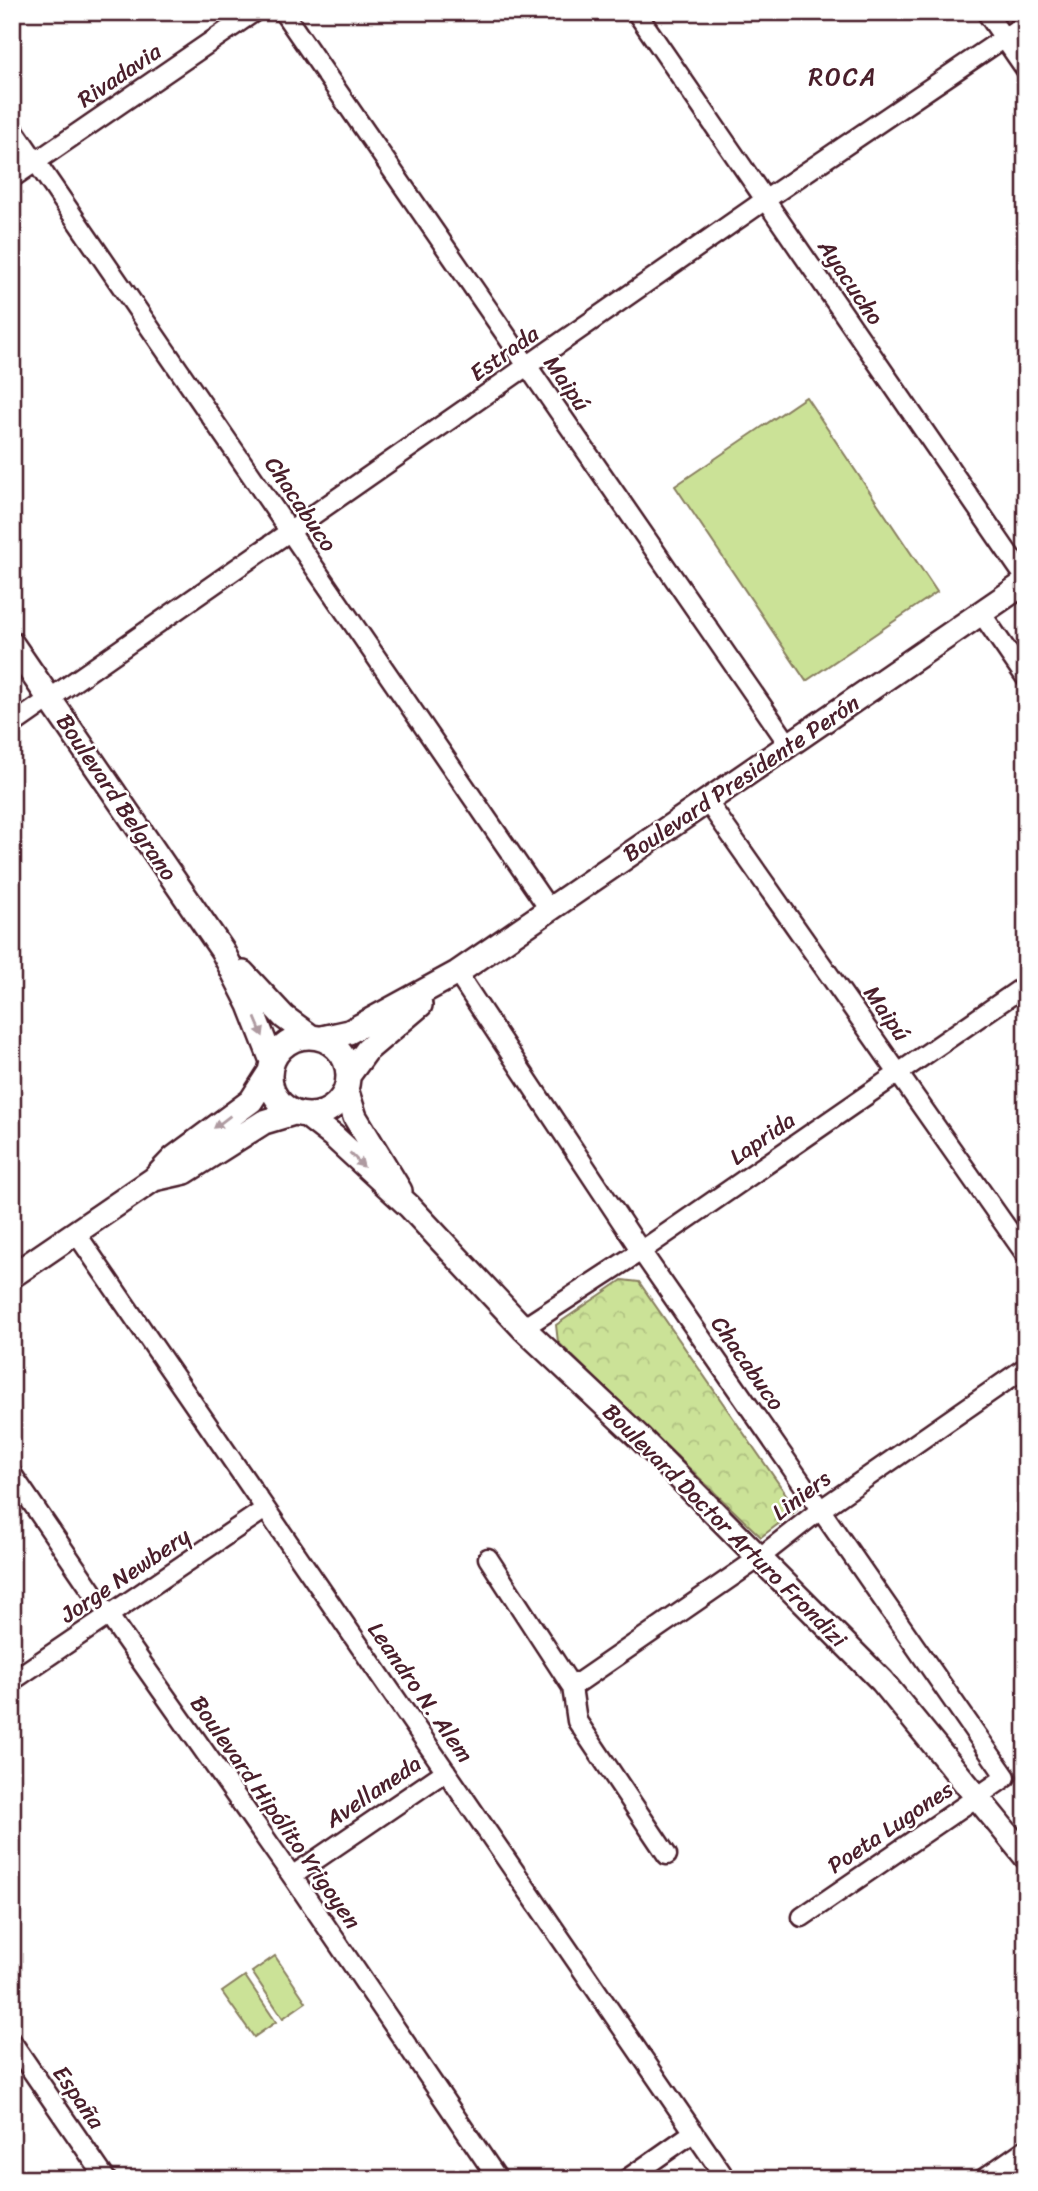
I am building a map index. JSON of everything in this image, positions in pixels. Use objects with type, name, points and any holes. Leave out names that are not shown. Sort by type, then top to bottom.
[{"type":"street","name":"Rivadavia","points":[[12,178],[254,12]]},
{"type":"street","name":"Maipú","points":[[283,12],[526,368],[789,745]]},
{"type":"street","name":"Ayacucho","points":[[636,12],[1026,581]]},
{"type":"street","points":[[986,12],[1026,70]]},
{"type":"street","name":"Estrada","points":[[12,724],[765,200],[1026,23]]},
{"type":"street","name":"Chacabuco","points":[[12,127],[549,909]]},
{"type":"street","name":"Boulevard Presidente Perón","points":[[154,1179],[185,1172],[264,1122],[300,1114],[318,1114],[330,1109],[340,1100],[347,1082],[367,1050],[457,973],[1026,581]]},
{"type":"street","points":[[981,613],[1026,678]]},
{"type":"street","name":"Boulevard Belgrano","points":[[12,644],[222,950],[250,1005],[270,1067]]},
{"type":"street","name":"Maipú","points":[[707,801],[1026,1255]]},
{"type":"street","name":"Boulevard Belgrano","points":[[222,950],[284,1017],[316,1037]]},
{"type":"street","name":"Chacabuco","points":[[457,973],[641,1251],[1006,1777]]},
{"type":"street","name":"Boulevard Presidente Perón","points":[[154,1179],[174,1158],[251,1101],[278,1050],[288,1042],[349,1032],[457,973]]},
{"type":"street","name":"Laprida","points":[[523,1328],[641,1251],[1026,985]]},
{"type":"street","points":[[316,1037],[340,1051],[346,1063],[347,1082]]},
{"type":"street","points":[[270,1067],[275,1097],[283,1106],[300,1114]]},
{"type":"street","name":"Boulevard Doctor Arturo Frondizi","points":[[347,1082],[355,1117],[409,1206]]},
{"type":"street","name":"Boulevard Doctor Arturo Frondizi","points":[[300,1114],[333,1136],[409,1206],[523,1328],[639,1437],[882,1681],[1026,1857]]},
{"type":"street","points":[[12,1276],[154,1179]]},
{"type":"street","name":"Leandro N. Alem","points":[[76,1233],[726,2179]]},
{"type":"street","name":"Liniers","points":[[572,1687],[759,1558],[820,1510],[1026,1367]]},
{"type":"street","name":"Boulevard Hipólito Yrigoyen","points":[[12,1474],[292,1876],[498,2179]]},
{"type":"street","name":"Jorge Newbery","points":[[12,1681],[265,1509]]},
{"type":"street","points":[[488,1558],[572,1687],[577,1721],[667,1855]]},
{"type":"street","name":"Avellaneda","points":[[292,1876],[446,1771]]},
{"type":"street","name":"Poeta Lugones","points":[[802,1917],[1006,1777]]},
{"type":"street","name":"España","points":[[16,2055],[106,2179]]},
{"type":"street","points":[[627,2179],[694,2132]]},
{"type":"street","points":[[983,2179],[1026,2149]]},
{"type":"green space","points":[[806,397],[937,592],[806,681],[675,486]]},
{"type":"green space","points":[[622,1280],[639,1282],[797,1510],[761,1537],[558,1342],[556,1325]]},
{"type":"green space","points":[[275,1956],[306,2002],[283,2018],[252,1972]]},
{"type":"green space","points":[[245,1976],[276,2022],[254,2037],[222,1992]]},
{"type":"district","name":"ROCA","points":[[843,77]]}]
